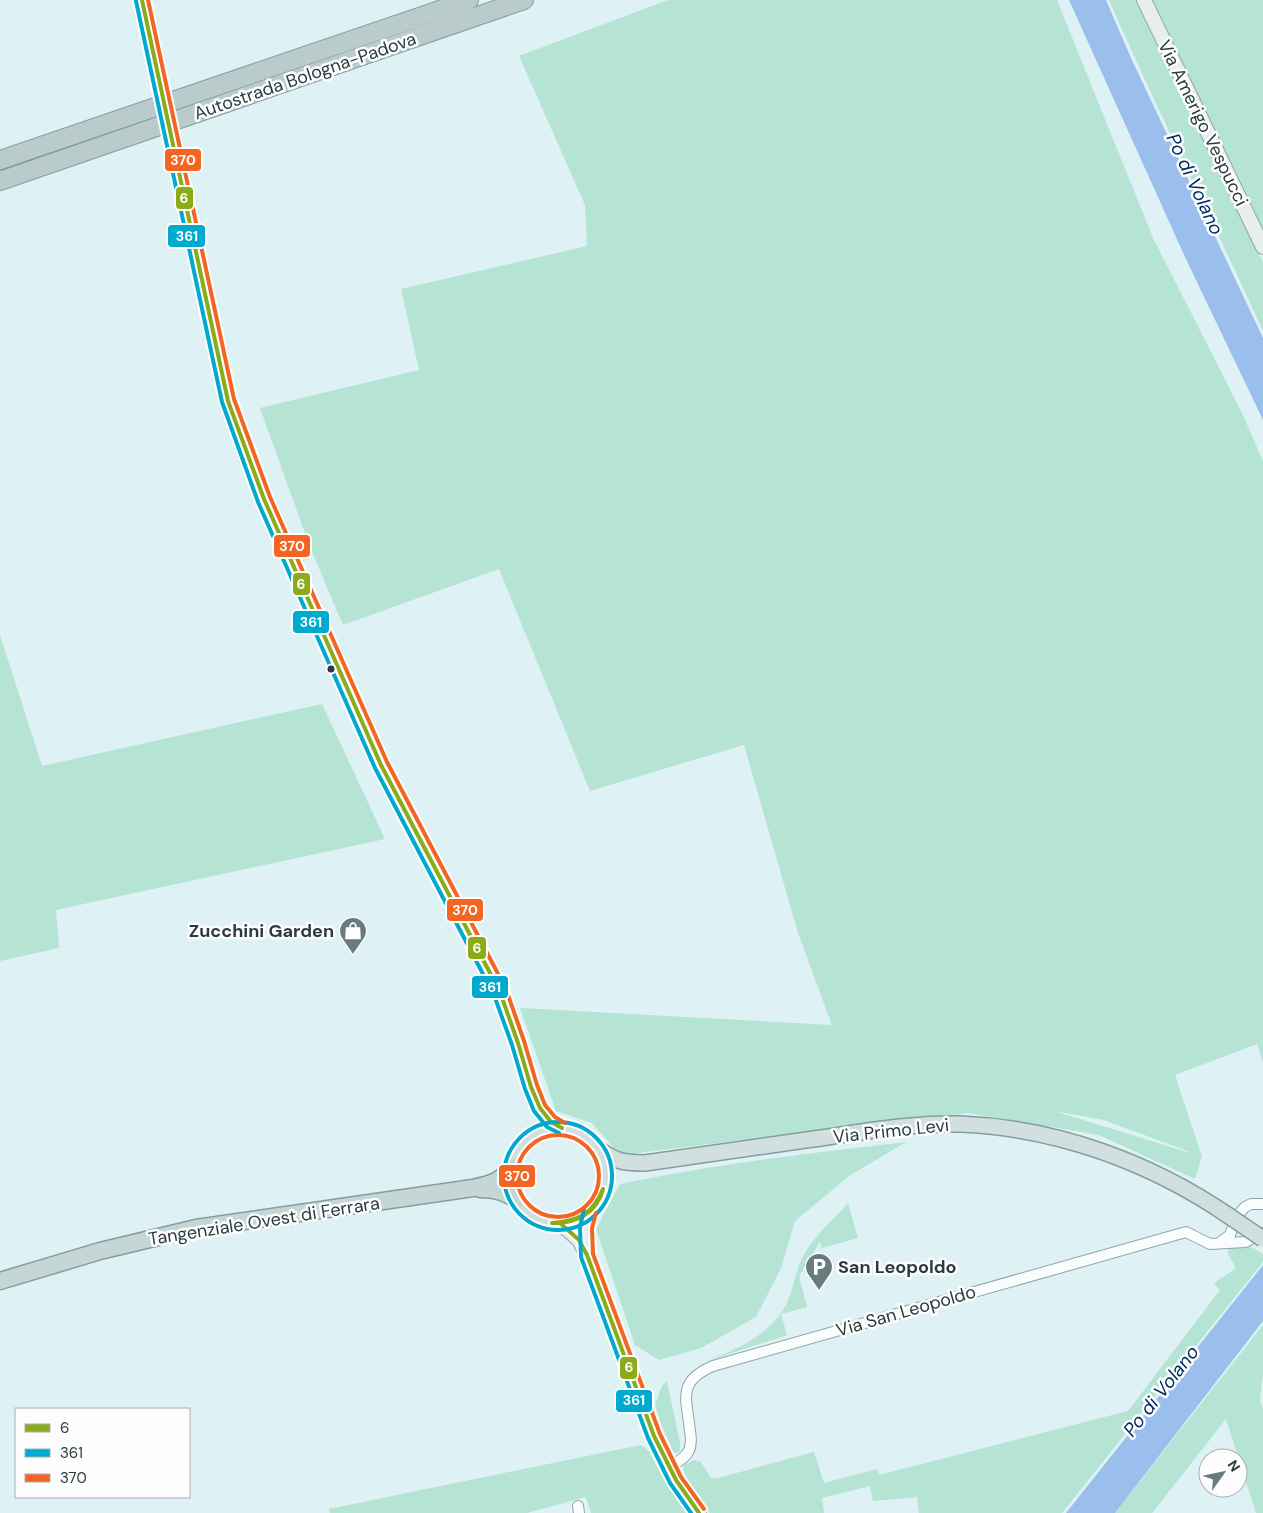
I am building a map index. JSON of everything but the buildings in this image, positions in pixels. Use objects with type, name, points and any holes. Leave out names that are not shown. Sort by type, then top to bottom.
[{"type":"highway","name":"Autostrada Bologna-Padova","points":[[0,160],[469,0]]},
{"type":"highway","name":"Autostrada Bologna-Padova","points":[[0,181],[524,0]]},
{"type":"highway","points":[[473,1188],[498,1180],[505,1176],[512,1166]]},
{"type":"highway","points":[[473,1188],[499,1190],[517,1200]]},
{"type":"highway","name":"Tangenziale Ovest di Ferrara","points":[[0,1282],[100,1251],[196,1228],[473,1188]]},
{"type":"main road","points":[[142,0],[162,92]]},
{"type":"main road","name":"Via Amerigo Vespucci","points":[[1144,0],[1263,247]]},
{"type":"main road","points":[[171,138],[228,401],[239,434],[264,499],[381,764],[500,992],[531,1087],[535,1116],[529,1138]]},
{"type":"main road","points":[[531,1087],[545,1116],[562,1128],[580,1134],[618,1162],[644,1163]]},
{"type":"main road","name":"Via Primo Levi","points":[[644,1163],[908,1126],[952,1124],[987,1126],[1047,1136],[1110,1154],[1177,1184],[1263,1239]]},
{"type":"main road","points":[[562,1128],[542,1131],[529,1138],[519,1149],[512,1166],[512,1186],[517,1200],[526,1211],[538,1219],[560,1224],[576,1220],[590,1211],[598,1202],[605,1186],[606,1174],[604,1162],[595,1146]]},
{"type":"main road","points":[[605,1186],[619,1172],[644,1163]]},
{"type":"main road","points":[[587,1255],[586,1227],[590,1211]]},
{"type":"main road","points":[[560,1224],[579,1240],[587,1255],[654,1436],[669,1467],[699,1513]]},
{"type":"street","points":[[1219,1243],[1230,1235],[1237,1216],[1245,1207],[1251,1204],[1263,1204]]},
{"type":"street","name":"Via San Leopoldo","points":[[669,1467],[686,1456],[690,1448],[690,1427],[685,1396],[686,1388],[695,1376],[712,1366],[1186,1232],[1210,1244],[1245,1242],[1263,1233]]},
{"type":"green space","points":[[668,0],[1057,0],[1153,238],[1241,411],[1263,461],[1263,1063],[1257,1044],[1175,1075],[1202,1156],[1195,1179],[1099,1135],[968,1113],[620,1155],[592,1123],[556,1111],[520,1008],[832,1025],[798,933],[744,745],[590,791],[499,569],[343,625],[310,547],[260,408],[419,370],[401,289],[587,246],[585,205],[519,56]],"holes":[[[1054,1111],[1104,1120],[1190,1152],[1190,1153]]]},
{"type":"green space","points":[[1109,0],[1135,0],[1263,262],[1263,331],[1147,84]]},
{"type":"green space","points":[[1152,0],[1263,0],[1263,230],[1161,18]]},
{"type":"green space","points":[[0,635],[42,766],[322,704],[385,839],[56,910],[59,948],[0,961]]},
{"type":"green space","points":[[906,1142],[849,1176],[795,1221],[781,1268],[756,1317],[701,1348],[659,1360],[635,1345],[596,1229],[620,1184],[727,1165]]},
{"type":"green space","points":[[848,1203],[858,1238],[822,1248],[820,1242],[799,1276],[807,1307],[781,1314],[787,1335],[704,1362],[741,1346],[764,1332],[773,1323],[788,1300],[800,1264],[809,1246]]},
{"type":"green space","points":[[1250,1246],[1263,1254],[1263,1262],[1062,1513],[919,1513],[917,1497],[873,1501],[870,1486],[822,1498],[824,1513],[710,1513],[693,1490],[686,1476],[684,1465],[694,1460],[701,1462],[711,1478],[718,1478],[814,1452],[824,1483],[877,1469],[879,1475],[1128,1411],[1220,1290],[1214,1283],[1236,1268],[1227,1252],[1231,1247]]},
{"type":"green space","points":[[1263,1325],[1263,1372],[1260,1401],[1263,1410],[1263,1513],[1256,1513],[1248,1488],[1248,1448],[1235,1448],[1226,1419],[1203,1448],[1198,1448],[1198,1455],[1152,1513],[1115,1513]]},
{"type":"green space","points":[[667,1381],[680,1443],[680,1451],[674,1454],[655,1405],[662,1386]]},
{"type":"green space","points":[[641,1445],[648,1450],[662,1476],[687,1513],[591,1513],[586,1497],[527,1513],[330,1513],[329,1509]]},
{"type":"water","name":"Po di Volano","points":[[1069,0],[1106,0],[1131,58],[1263,338],[1263,420],[1185,257]]},
{"type":"water","name":"Po di Volano","points":[[1263,1265],[1263,1321],[1115,1513],[1066,1513]]},
{"type":"transit line","name":"6","points":[[142,0],[228,401],[264,499],[381,765],[500,992],[531,1087],[540,1108],[551,1122],[562,1128]]},
{"type":"transit line","name":"370","points":[[148,0],[234,399],[270,497],[387,762],[506,989],[545,1105],[555,1117],[565,1123]]},
{"type":"transit line","name":"361","points":[[136,1],[222,402],[258,502],[375,768],[494,995],[534,1111],[547,1127],[559,1133]]},
{"type":"transit line","name":"361","points":[[558,1122],[579,1126],[596,1138],[608,1155],[612,1176],[608,1197],[596,1214],[579,1226],[558,1230],[537,1226],[520,1214],[508,1197],[504,1176],[508,1155],[520,1138],[537,1126],[558,1122]]},
{"type":"transit line","name":"370","points":[[558,1135],[574,1138],[587,1147],[596,1160],[599,1176],[596,1192],[587,1205],[574,1214],[558,1217],[542,1214],[529,1205],[520,1192],[517,1176],[520,1160],[529,1147],[542,1138],[558,1135]]},
{"type":"transit line","name":"6","points":[[552,1223],[577,1219],[591,1211],[596,1205],[603,1189]]},
{"type":"transit line","name":"6","points":[[552,1223],[584,1215],[594,1205],[603,1189]]},
{"type":"transit line","name":"361","points":[[584,1209],[580,1227],[581,1257],[648,1438],[670,1483],[691,1513]]},
{"type":"transit line","name":"370","points":[[596,1213],[592,1228],[593,1254],[660,1434],[681,1477],[704,1509]]},
{"type":"transit line","name":"6","points":[[560,1223],[579,1240],[587,1255],[654,1436],[676,1480],[699,1513]]},
{"type":"place","name":"Zucchini Garden","points":[[353,955]]},
{"type":"place","name":"San Leopoldo","points":[[819,1291]]}]
